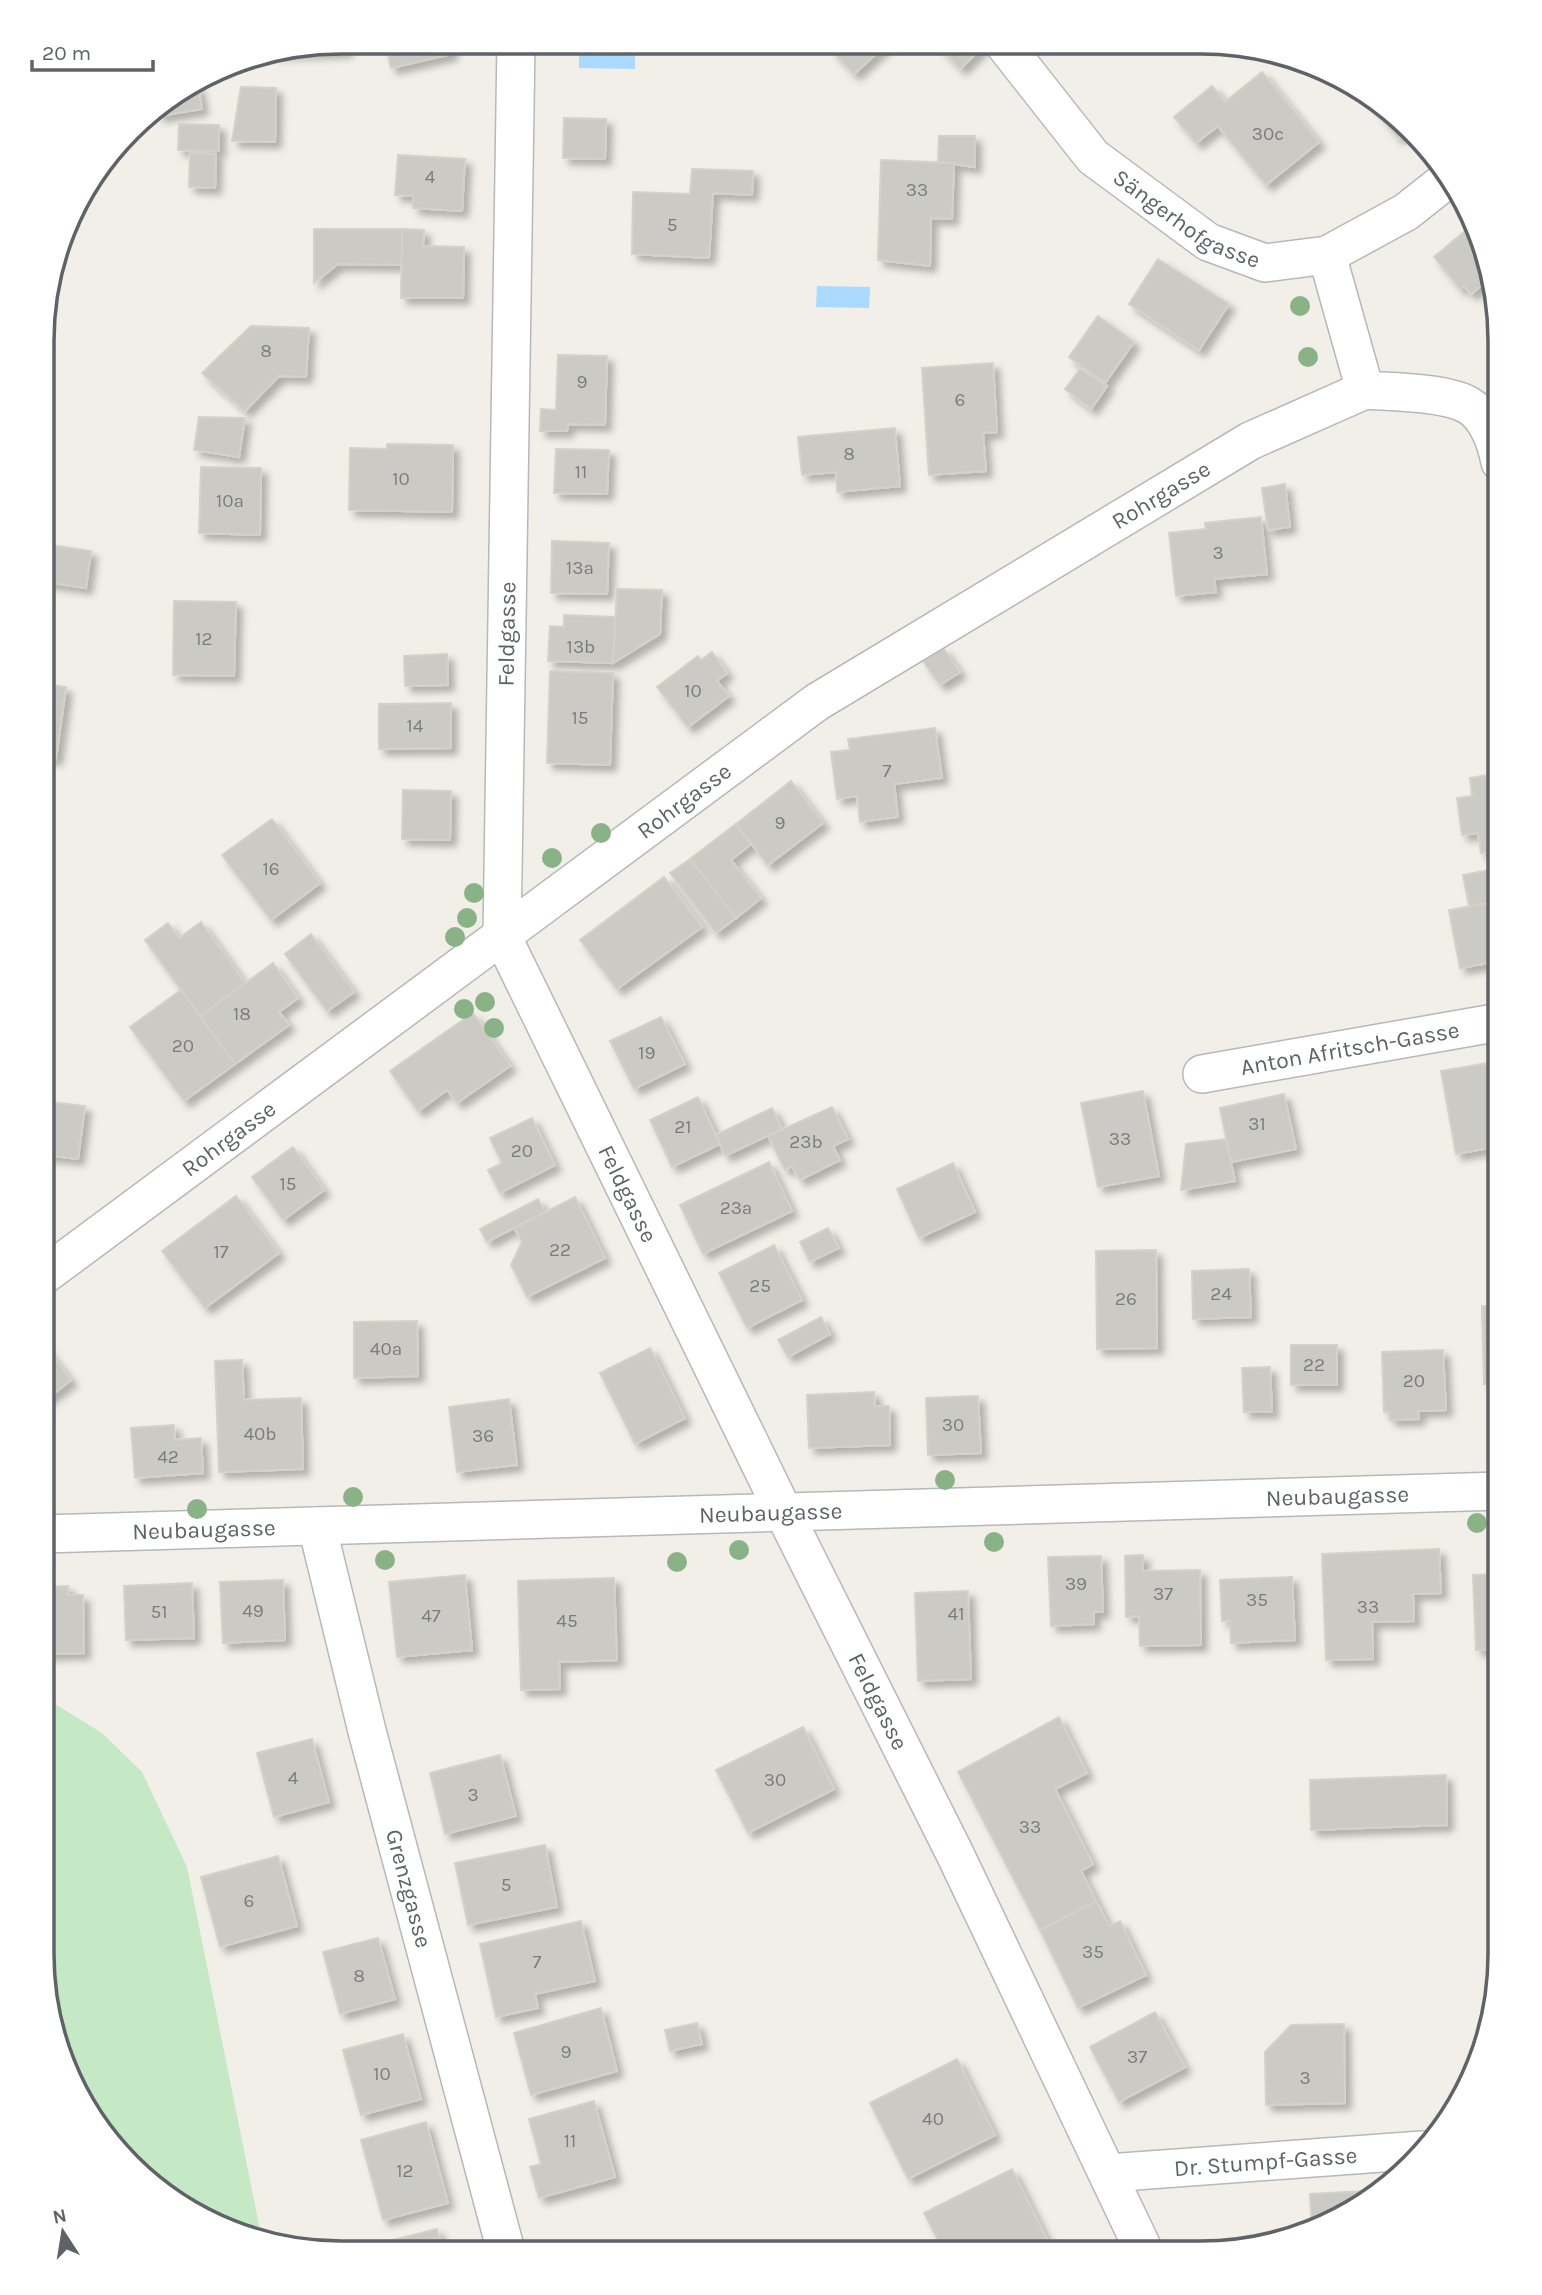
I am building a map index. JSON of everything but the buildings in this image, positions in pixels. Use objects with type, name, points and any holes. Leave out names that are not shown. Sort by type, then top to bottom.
[{"type":"street","name":"Feldgasse","points":[[516,54],[502,936],[784,1513],[949,1842],[1139,2241]]},
{"type":"street","name":"Sängerhofgasse","points":[[1012,54],[1093,157],[1208,242],[1265,263],[1328,255],[1406,212],[1441,185]]},
{"type":"street","points":[[1328,255],[1364,390],[1422,394],[1469,406],[1488,429]]},
{"type":"street","name":"Rohrgasse","points":[[54,1268],[817,702],[1250,441],[1364,390]]},
{"type":"street","name":"Anton Afritsch-Gasse","points":[[1202,1074],[1488,1024]]},
{"type":"street","name":"Neubaugasse","points":[[54,1534],[1488,1491]]},
{"type":"street","name":"Grenzgasse","points":[[317,1526],[371,1744],[503,2241]]},
{"type":"street","name":"Dr. Stumpf-Gasse","points":[[1108,2173],[1410,2151]]},
{"type":"green space","points":[[54,1703],[102,1733],[142,1772],[187,1867],[260,2229],[214,2211],[166,2182],[152,2170],[113,2129],[76,2064],[64,2028],[55,1973]]},
{"type":"water","points":[[579,54],[635,54],[635,69],[579,68]]},
{"type":"water","points":[[817,286],[870,287],[869,308],[816,307]]}]
